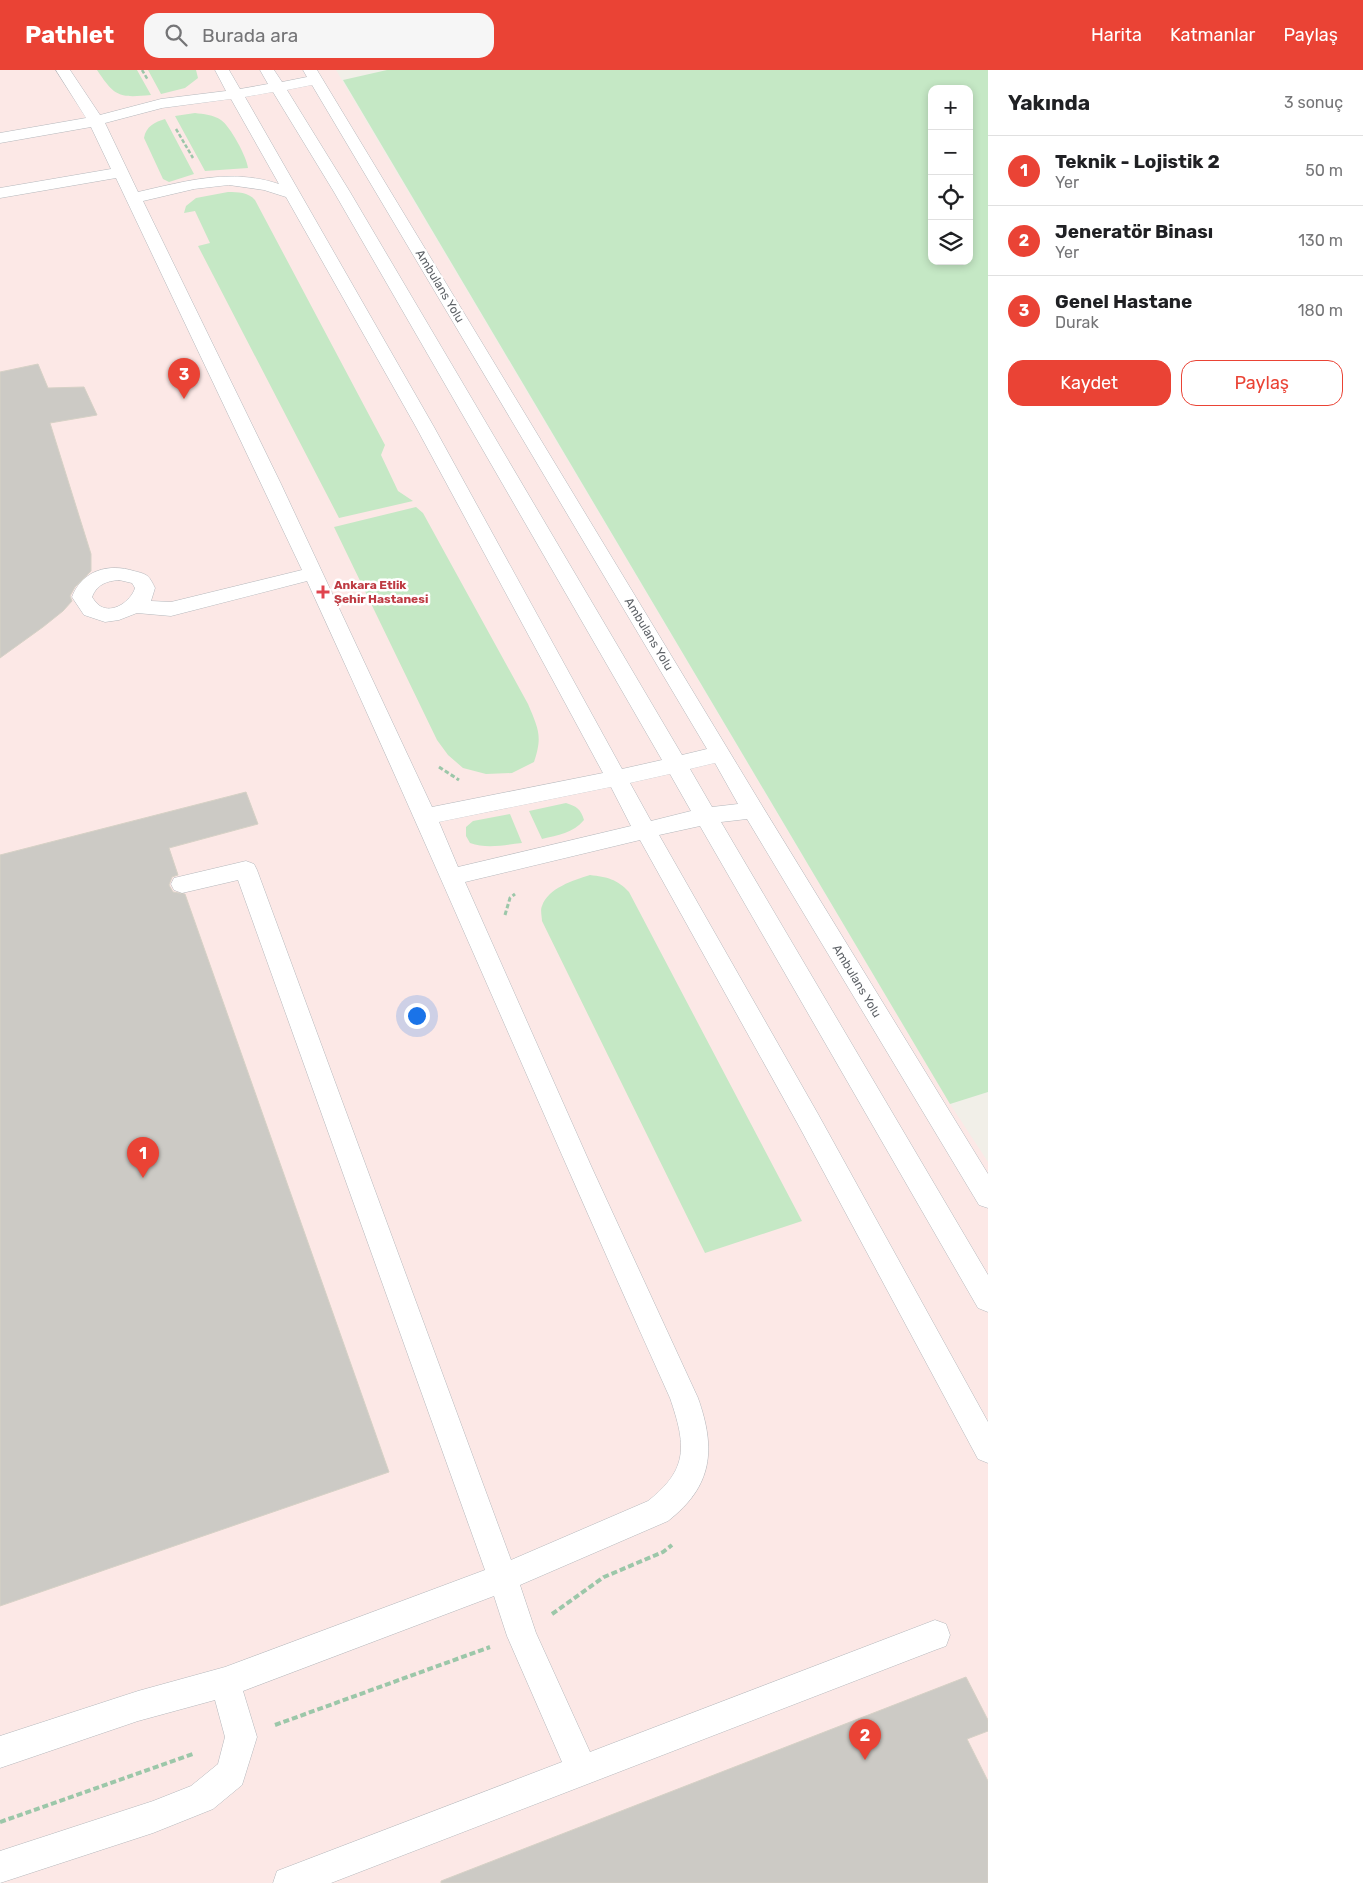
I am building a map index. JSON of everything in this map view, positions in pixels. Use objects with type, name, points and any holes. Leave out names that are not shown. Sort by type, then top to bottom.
[{"type":"lane","points":[[0,1752],[138,1706],[225,1682],[503,1578],[658,1511],[674,1500],[690,1476],[695,1455],[695,1433],[684,1398],[579,1168],[398,756],[314,573],[96,121],[63,70]]},
{"type":"lane","points":[[222,70],[425,427],[645,830],[809,1121],[988,1450]]},
{"type":"lane","points":[[267,70],[342,192],[988,1300]]},
{"type":"lane","points":[[0,138],[96,121],[160,104],[236,94],[276,86],[313,75]]},
{"type":"lane","name":"Ambulans Yolu","points":[[313,75],[753,810],[988,1197]]},
{"type":"lane","points":[[0,193],[120,172]]},
{"type":"lane","points":[[133,198],[203,180],[218,179],[246,180],[292,194]]},
{"type":"lane","points":[[136,606],[170,609],[314,573]]},
{"type":"lane","points":[[425,817],[617,778],[721,754]]},
{"type":"lane","points":[[451,877],[706,816],[753,810]]},
{"type":"lane","points":[[182,884],[246,870],[503,1578],[522,1636],[582,1771]]},
{"type":"lane","points":[[289,1883],[935,1635]]},
{"type":"lane","points":[[0,1867],[152,1817],[202,1798],[231,1774],[240,1737],[225,1682]]},
{"type":"path","points":[[142,70],[203,180]]},
{"type":"path","points":[[436,763],[441,769],[467,782]]},
{"type":"path","points":[[505,920],[505,912],[510,898],[516,892]]},
{"type":"path","points":[[0,1822],[522,1636],[604,1577],[663,1552],[677,1541]]},
{"type":"shaded area","name":"Ankara Etlik Şehir Hastanesi","points":[[0,70],[336,70],[950,1104],[988,1162],[988,1883],[0,1883]]},
{"type":"green space","points":[[97,70],[137,70],[151,95],[125,96],[119,94],[109,86]]},
{"type":"green space","points":[[148,70],[196,70],[198,78],[185,88],[161,94]]},
{"type":"green space","points":[[387,70],[988,70],[988,1092],[950,1104],[343,80]]},
{"type":"green space","points":[[195,113],[215,117],[225,123],[241,150],[248,168],[205,171],[175,116]]},
{"type":"green space","points":[[165,119],[194,174],[169,182],[163,179],[144,138],[147,130],[152,125]]},
{"type":"green space","points":[[228,192],[246,194],[255,200],[385,445],[381,455],[398,491],[413,501],[339,518],[198,246],[210,243],[195,211],[184,213],[186,206],[196,198]]},
{"type":"green space","points":[[416,507],[423,513],[528,704],[534,720],[539,739],[534,762],[512,773],[486,774],[463,768],[448,755],[437,740],[334,527]]},
{"type":"green space","points":[[566,803],[578,808],[584,820],[570,831],[542,839],[529,811]]},
{"type":"green space","points":[[510,814],[522,843],[489,846],[470,843],[466,836],[466,827],[473,821]]},
{"type":"green space","points":[[590,875],[611,879],[629,892],[802,1221],[705,1253],[542,921],[541,908],[550,894],[562,886]]},
{"type":"building","points":[[38,364],[48,388],[84,387],[97,415],[50,423],[91,554],[91,571],[75,587],[70,596],[72,601],[63,611],[0,658],[0,372]]},
{"type":"building","points":[[246,792],[258,824],[169,848],[178,875],[172,877],[169,885],[173,892],[185,894],[389,1472],[0,1606],[0,855]]},
{"type":"building","points":[[966,1677],[988,1720],[988,1731],[967,1739],[988,1781],[988,1883],[441,1883],[441,1881]]},
{"type":"place","name":"Genel Hastane","points":[[184,399]]},
{"type":"place","name":"Ankara Etlik Şehir Hastanesi","points":[[323,592]]},
{"type":"place","name":"Teknik - Lojistik 2","points":[[143,1178]]},
{"type":"place","name":"Jeneratör Binası","points":[[865,1760]]}]
